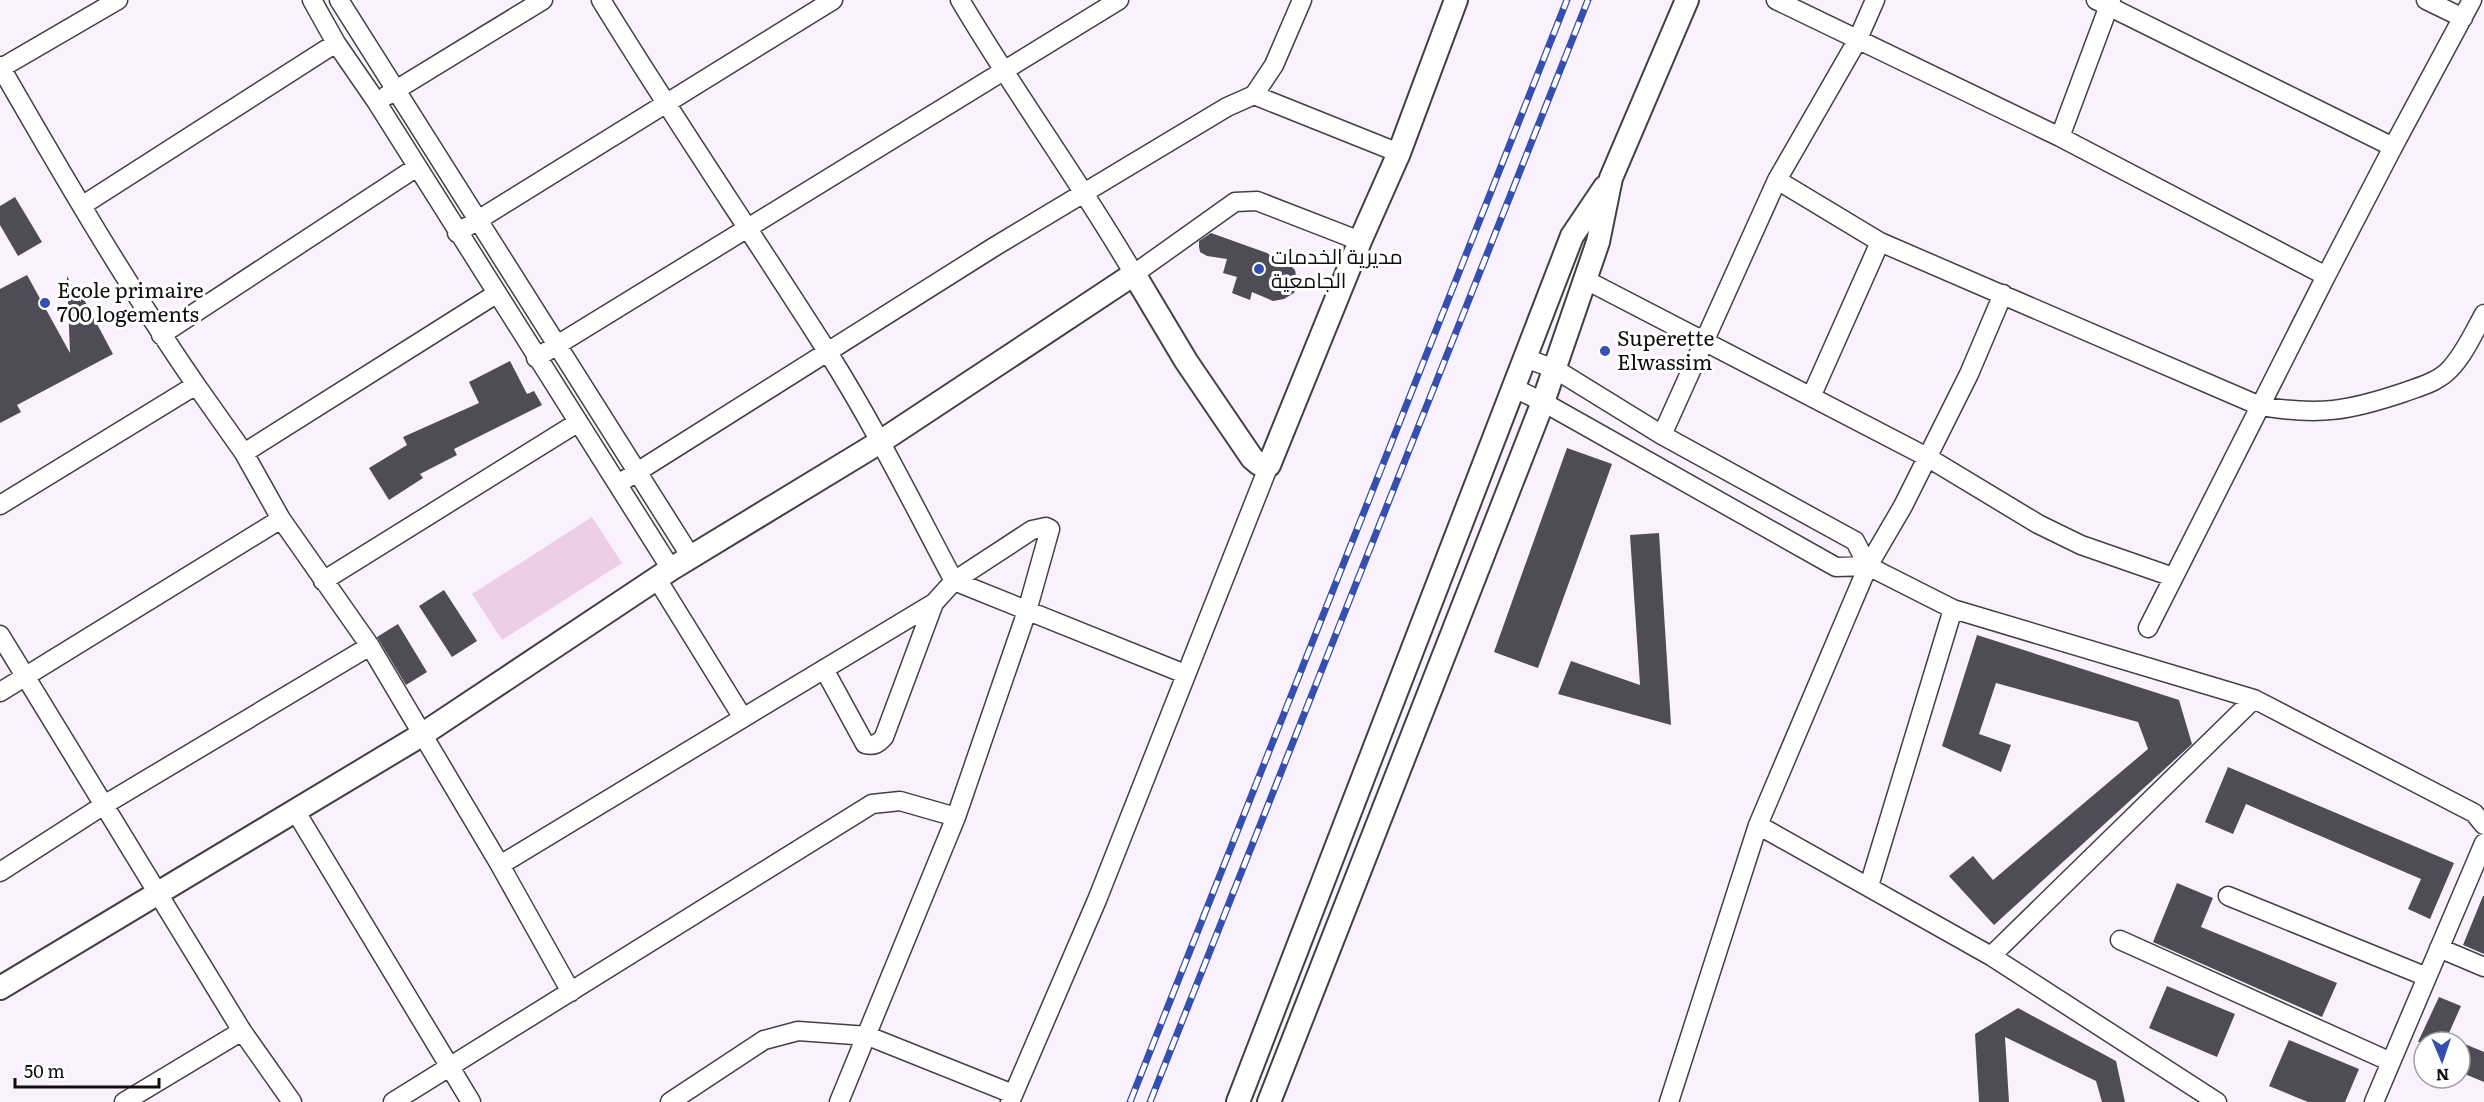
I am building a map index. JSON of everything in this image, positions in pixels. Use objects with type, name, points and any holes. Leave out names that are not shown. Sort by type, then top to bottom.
[{"type":"street","points":[[118,0],[0,67],[161,335],[244,453],[281,519],[369,646],[500,865],[571,992]]},
{"type":"street","points":[[312,0],[336,43],[376,101],[577,423],[618,484],[664,574],[743,718]]},
{"type":"street","points":[[339,0],[395,91],[479,218],[636,473],[691,557]]},
{"type":"street","points":[[376,101],[543,0]]},
{"type":"street","points":[[601,0],[664,102],[828,352],[880,442],[954,581],[1185,674]]},
{"type":"street","points":[[457,232],[664,102],[833,0]]},
{"type":"street","points":[[960,0],[1002,70],[1086,192],[1186,361],[1252,458],[1258,464],[1269,465]]},
{"type":"street","points":[[536,358],[1119,0]]},
{"type":"street","points":[[618,484],[1086,192],[1227,107],[1254,95],[1274,65],[1302,0]]},
{"type":"street","points":[[670,1102],[764,1040],[798,1031],[868,1036],[1011,1098],[1097,900],[1269,465],[1360,241],[1399,153],[1456,0]]},
{"type":"street","points":[[1238,1102],[1572,236],[1611,178],[1687,0]]},
{"type":"street","points":[[1776,0],[2060,137],[2326,276]]},
{"type":"street","points":[[1662,435],[1777,180],[1857,41],[1875,0]]},
{"type":"street","points":[[2426,0],[2463,18]]},
{"type":"street","points":[[2148,628],[2326,276],[2472,0]]},
{"type":"street","points":[[2060,137],[2105,2],[2393,147]]},
{"type":"street","points":[[82,205],[336,43]]},
{"type":"street","points":[[1254,95],[1399,153]]},
{"type":"street","points":[[161,335],[417,167]]},
{"type":"street","points":[[1269,1102],[1543,402],[1598,242],[1611,178]]},
{"type":"street","points":[[1777,180],[1880,242],[2260,405],[2294,412],[2326,412],[2362,406],[2431,383],[2448,371],[2459,357],[2484,314]]},
{"type":"street","points":[[0,988],[423,734],[664,574],[880,442],[1134,274],[1226,207],[1245,200],[1257,201],[1360,241]]},
{"type":"street","points":[[1811,397],[1880,242]]},
{"type":"street","points":[[1586,280],[1927,457],[2038,524],[2081,544],[2173,577]]},
{"type":"street","points":[[244,453],[496,294]]},
{"type":"street","points":[[1669,1102],[1758,825],[1868,566],[1903,506],[1969,374],[2003,294]]},
{"type":"street","points":[[1525,358],[1555,369],[1662,435],[1855,541],[1868,566]]},
{"type":"street","points":[[0,505],[196,385]]},
{"type":"street","points":[[1514,388],[1543,402],[1836,567],[1868,566],[1953,609],[2254,699],[2474,813],[2484,825]]},
{"type":"street","points":[[323,581],[577,423]]},
{"type":"street","points":[[0,693],[281,519]]},
{"type":"street","points":[[500,865],[934,603],[954,581],[1032,530],[1046,527],[1050,529],[1050,538],[1027,611],[956,817],[839,1102]]},
{"type":"street","points":[[824,669],[865,744],[873,746],[879,743],[884,737],[934,603]]},
{"type":"street","points":[[1869,886],[1953,609]]},
{"type":"street","points":[[0,635],[242,1031],[292,1102]]},
{"type":"street","points":[[0,872],[104,805],[369,646]]},
{"type":"street","points":[[1991,956],[2254,699]]},
{"type":"street","points":[[393,1102],[872,804],[900,801],[956,817]]},
{"type":"street","points":[[296,812],[471,1102]]},
{"type":"street","points":[[1758,825],[1991,956],[2217,1102]]},
{"type":"street","points":[[2374,1102],[2484,843]]},
{"type":"street","points":[[2228,896],[2427,977]]},
{"type":"street","points":[[2120,940],[2391,1062]]},
{"type":"street","points":[[2439,948],[2484,967]]},
{"type":"street","points":[[124,1102],[242,1031]]},
{"type":"shaded area","points":[[592,517],[622,563],[502,640],[472,594]]},
{"type":"building","points":[[15,197],[42,242],[18,256],[0,225],[0,206]]},
{"type":"building","name":"مديرية الخدمات الجامعية","points":[[1211,233],[1267,253],[1282,263],[1284,259],[1295,270],[1297,280],[1294,293],[1284,299],[1273,301],[1252,292],[1250,300],[1232,293],[1237,277],[1223,273],[1227,259],[1207,256],[1200,252],[1199,241]]},
{"type":"building","points":[[27,275],[70,353],[67,276],[81,302],[81,294],[113,354],[17,405],[21,412],[0,423],[0,289]]},
{"type":"building","points":[[510,361],[527,394],[534,391],[542,405],[454,449],[457,455],[420,474],[423,478],[389,500],[369,468],[407,445],[403,437],[479,403],[469,382]]},
{"type":"building","points":[[1567,448],[1612,464],[1538,668],[1494,652]]},
{"type":"building","points":[[1659,533],[1671,725],[1558,694],[1571,661],[1640,685],[1630,535]]},
{"type":"building","points":[[444,590],[477,641],[452,657],[419,606]]},
{"type":"building","points":[[398,624],[427,672],[406,685],[377,637]]},
{"type":"building","points":[[1977,635],[2179,700],[2192,744],[1994,925],[1949,876],[1973,856],[1993,880],[2148,749],[2138,722],[1996,683],[1979,734],[2011,745],[2001,772],[1942,746]]},
{"type":"building","points":[[2228,767],[2454,863],[2430,919],[2408,909],[2421,879],[2246,804],[2233,834],[2205,822]]},
{"type":"building","points":[[2177,883],[2213,898],[2201,927],[2337,983],[2322,1017],[2153,942]]},
{"type":"building","points":[[2484,896],[2484,954],[2463,945]]},
{"type":"building","points":[[2167,986],[2235,1014],[2217,1057],[2149,1028]]},
{"type":"building","points":[[2439,997],[2461,1006],[2450,1030],[2424,1030]]},
{"type":"building","points":[[2018,1008],[2116,1061],[2125,1102],[2102,1102],[2096,1081],[2005,1037],[2009,1102],[1979,1102],[1975,1034]]},
{"type":"building","points":[[2289,1040],[2359,1069],[2345,1102],[2308,1102],[2269,1086]]},
{"type":"building","points":[[2472,1047],[2484,1052],[2484,1082],[2472,1077]]},
{"type":"railway","points":[[1130,1102],[1567,0]]},
{"type":"railway","points":[[1150,1102],[1588,0]]},
{"type":"place","name":"مديرية الخدمات الجامعية","points":[[1259,269]]},
{"type":"place","name":"Ecole primaire 700 logements","points":[[45,303]]},
{"type":"place","name":"Superette Elwassim","points":[[1605,351]]}]
